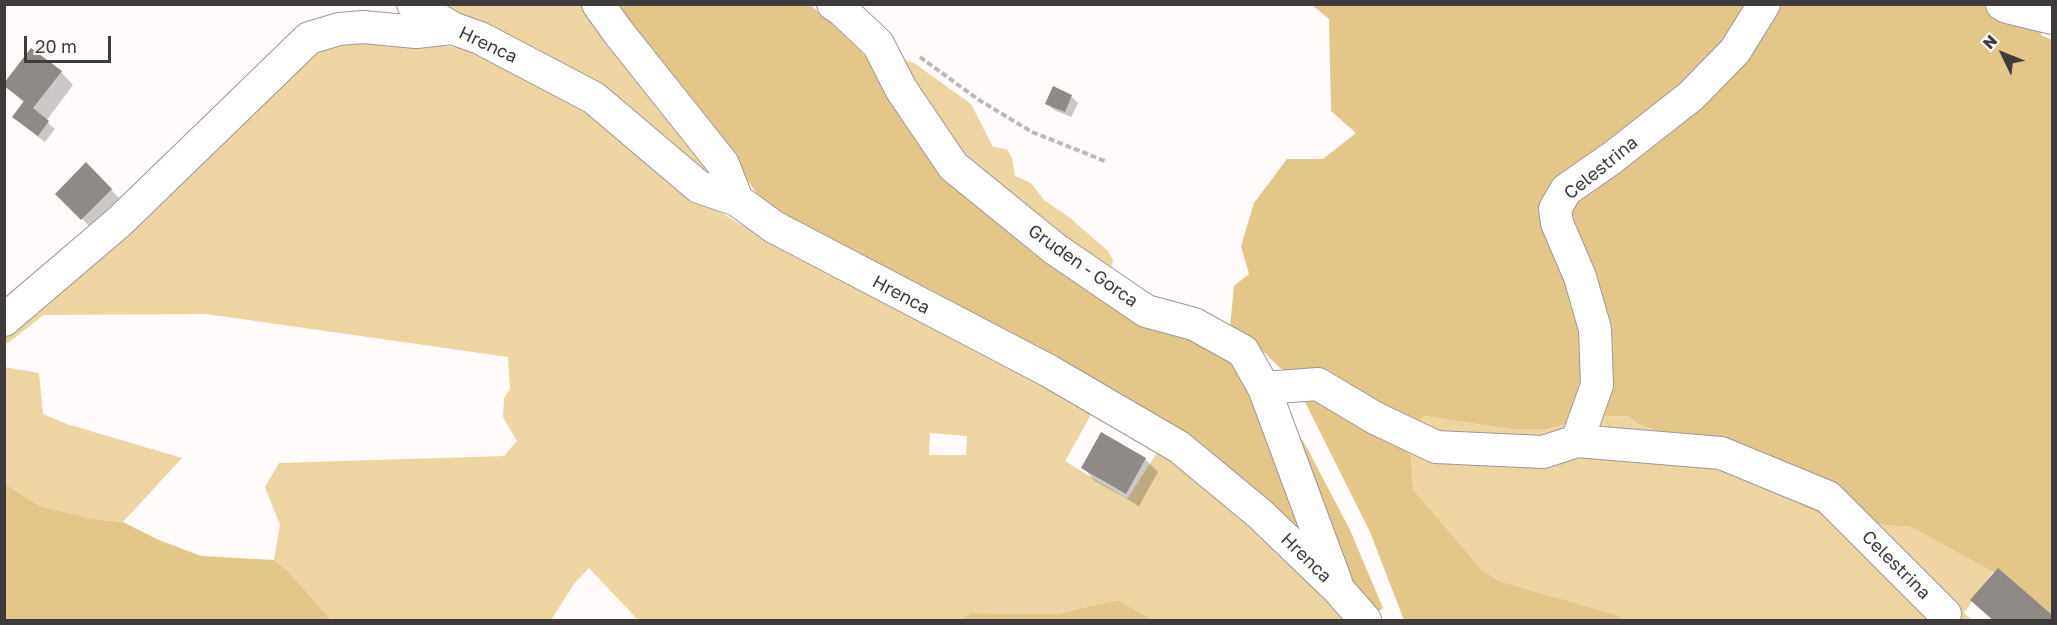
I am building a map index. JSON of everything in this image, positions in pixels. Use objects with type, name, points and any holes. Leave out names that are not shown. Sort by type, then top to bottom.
[{"type":"street","name":"Hrenca","points":[[413,4],[452,28],[480,38],[594,98],[699,187],[737,200],[774,227],[1049,371],[1179,447],[1260,514],[1338,589],[1365,621]]},
{"type":"street","points":[[598,4],[723,164],[737,200]]},
{"type":"street","name":"Gruden - Gorca","points":[[833,4],[878,44],[901,89],[953,166],[1055,249],[1146,311],[1194,324],[1243,351],[1264,388],[1338,589]]},
{"type":"street","name":"Celestrina","points":[[1577,441],[1597,385],[1595,329],[1580,278],[1557,224],[1555,209],[1566,190],[1612,158],[1691,96],[1735,51],[1764,4]]},
{"type":"street","points":[[2002,4],[2007,8],[2052,18]]},
{"type":"street","points":[[4,320],[119,222],[309,38],[339,29],[363,27],[416,32],[452,28]]},
{"type":"street","name":"Celestrina","points":[[1264,388],[1318,384],[1375,418],[1436,447],[1544,452],[1577,441],[1721,453],[1828,497],[1945,614]]},
{"type":"path","points":[[878,44],[902,46],[979,100],[1032,132],[1105,160]]},
{"type":"shaded area","points":[[809,4],[850,38],[885,80],[955,180],[1156,321],[1257,372],[1306,446],[1350,530],[1383,608],[1373,616],[1179,436],[762,202],[732,157],[608,5]]},
{"type":"shaded area","points":[[437,5],[583,5],[712,164],[703,171]]},
{"type":"shaded area","points":[[1312,5],[2024,5],[2043,24],[2041,35],[2052,40],[2052,620],[1993,572],[1911,527],[1837,521],[1803,506],[1762,469],[1640,425],[1628,416],[1592,417],[1548,429],[1509,429],[1425,416],[1390,441],[1411,455],[1413,489],[1480,568],[1499,581],[1617,615],[1622,620],[1404,620],[1370,532],[1295,382],[1254,343],[1230,327],[1234,286],[1249,274],[1241,246],[1254,203],[1287,159],[1323,159],[1356,133],[1331,111],[1329,19]]},
{"type":"shaded area","points":[[325,40],[432,44],[461,48],[501,61],[560,90],[708,205],[777,246],[1096,406],[1065,461],[1127,499],[1160,448],[1213,487],[1354,620],[1153,620],[1118,600],[1057,614],[970,613],[962,620],[638,620],[589,568],[574,584],[551,620],[331,620],[289,572],[274,560],[280,525],[265,487],[279,463],[504,456],[517,441],[503,417],[504,398],[510,389],[508,357],[206,314],[44,315],[5,345],[5,326]],"holes":[[[930,433],[967,436],[966,455],[929,455]]]},
{"type":"shaded area","points":[[905,60],[914,63],[971,104],[993,147],[1007,149],[1012,158],[1015,176],[1031,183],[1044,200],[1070,218],[1108,251],[1113,260],[1109,276],[1034,218],[960,149],[901,65]]},
{"type":"shaded area","points":[[4,367],[39,373],[43,414],[67,424],[182,458],[123,522],[94,519],[40,506],[5,484]]},
{"type":"shaded area","points":[[1425,416],[1509,429],[1548,429],[1592,417],[1628,416],[1640,425],[1673,437],[1837,521],[1911,527],[1993,572],[1964,613],[1972,620],[1622,620],[1617,615],[1499,581],[1480,568],[1413,489],[1411,455],[1390,440]]},
{"type":"shaded area","points":[[5,484],[40,506],[94,519],[123,522],[159,540],[201,556],[274,560],[289,572],[331,620],[5,620]]},
{"type":"shaded area","points":[[1118,600],[1153,620],[962,620],[970,613],[1057,614]]},
{"type":"building","points":[[31,48],[62,71],[33,108],[49,121],[38,136],[12,117],[24,101],[4,86]]},
{"type":"building","points":[[1053,86],[1072,95],[1065,112],[1045,104]]},
{"type":"building","points":[[86,162],[112,189],[81,220],[55,194]]},
{"type":"building","points":[[1101,432],[1146,458],[1126,494],[1081,468]]},
{"type":"building","points":[[1998,568],[2052,615],[2052,620],[1993,620],[1970,600]]}]
